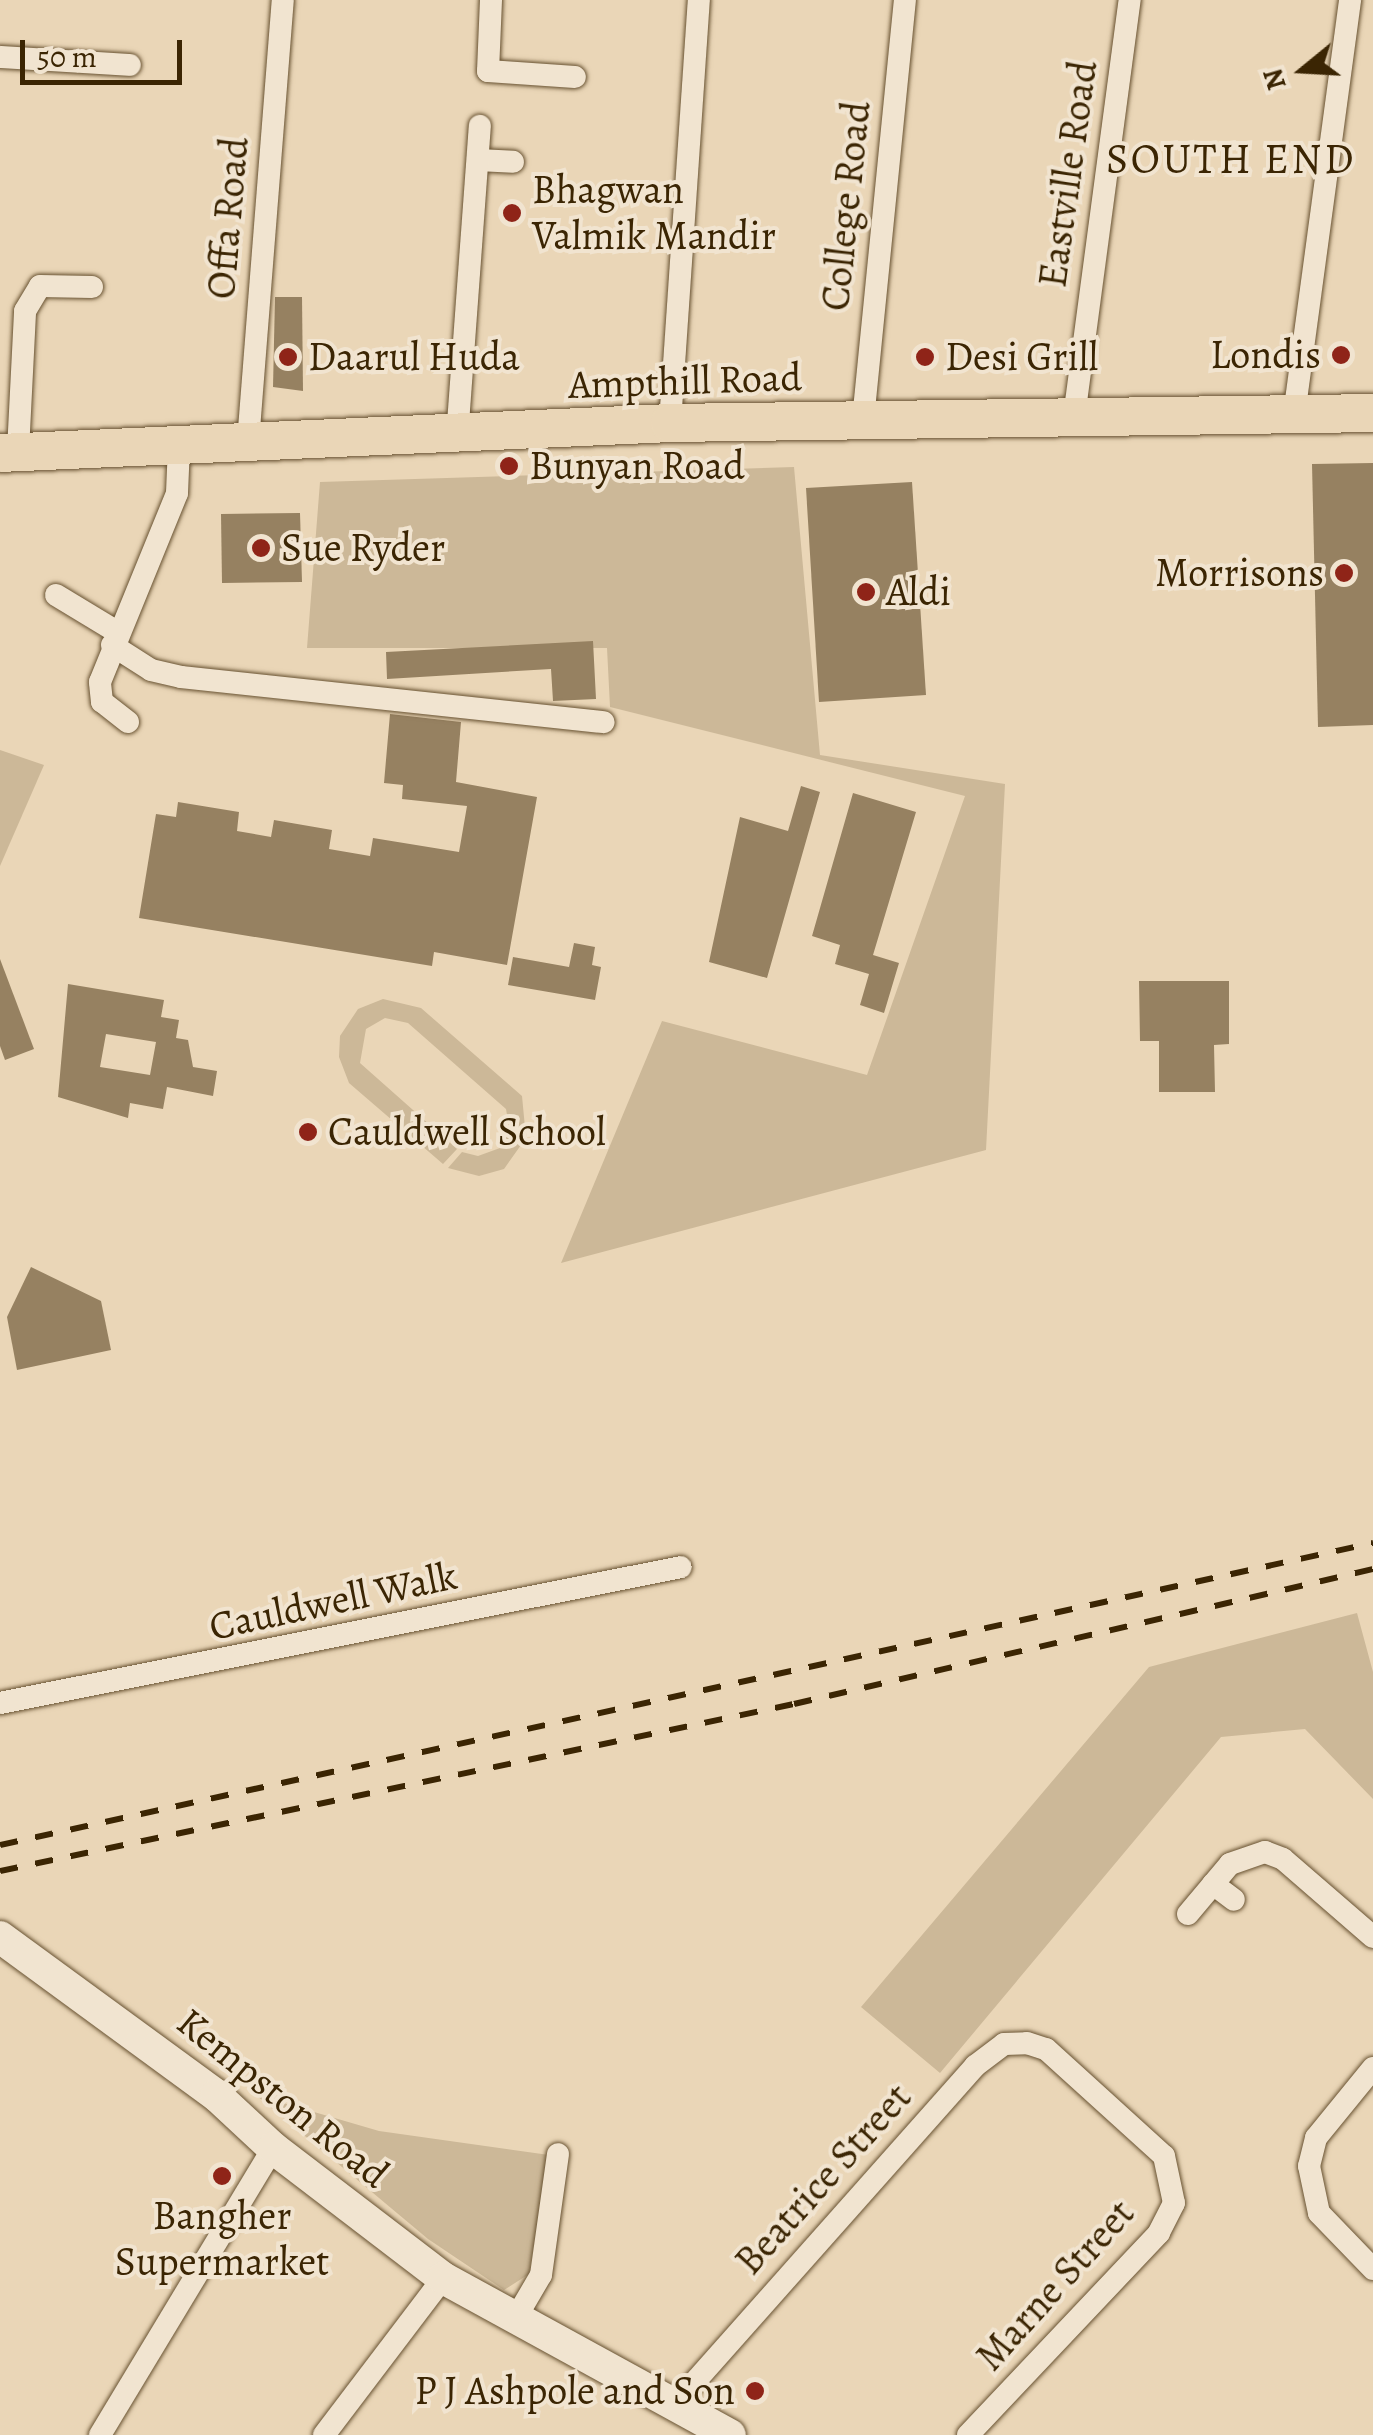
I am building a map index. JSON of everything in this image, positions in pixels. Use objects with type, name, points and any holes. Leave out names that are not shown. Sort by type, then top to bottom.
[{"type":"main road","name":"Ampthill Road","points":[[9,452],[457,437],[670,424],[1373,413]]},
{"type":"main road","name":"Kempston Road","points":[[0,1938],[216,2095],[273,2148],[442,2278],[514,2322],[676,2403],[730,2435]]},
{"type":"street","name":"Offa Road","points":[[248,442],[283,0]]},
{"type":"street","points":[[492,0],[488,71],[575,77]]},
{"type":"street","points":[[670,424],[699,0]]},
{"type":"street","name":"College Road","points":[[863,420],[905,0]]},
{"type":"street","name":"Eastville Road","points":[[1074,417],[1130,0]]},
{"type":"street","points":[[1294,416],[1350,0]]},
{"type":"street","points":[[0,57],[130,64]]},
{"type":"street","points":[[457,437],[480,126]]},
{"type":"street","points":[[478,160],[512,162]]},
{"type":"street","points":[[9,452],[25,311],[40,286],[92,287]]},
{"type":"street","points":[[128,722],[102,702],[100,682],[177,492],[179,446]]},
{"type":"street","points":[[56,594],[151,670],[181,677],[604,722]]},
{"type":"street","name":"Cauldwell Walk","points":[[0,1703],[681,1567]]},
{"type":"street","points":[[1188,1914],[1230,1864],[1265,1852],[1373,1937]]},
{"type":"street","points":[[1213,1884],[1234,1900]]},
{"type":"street","name":"Beatrice Street","points":[[676,2403],[988,2053],[1016,2044],[1046,2050]]},
{"type":"street","name":"Marne Street","points":[[968,2435],[1159,2234],[1174,2203],[1164,2156],[1046,2050]]},
{"type":"street","points":[[1373,2068],[1316,2138],[1309,2187],[1319,2212],[1373,2269]]},
{"type":"street","points":[[100,2435],[273,2148]]},
{"type":"street","points":[[514,2322],[541,2274],[558,2154]]},
{"type":"street","points":[[324,2435],[442,2278]]},
{"type":"shaded area","points":[[794,467],[820,755],[1005,784],[986,1150],[561,1263],[662,1021],[867,1075],[965,796],[610,707],[607,648],[307,648],[320,482]]},
{"type":"shaded area","points":[[0,750],[44,765],[0,866]]},
{"type":"shaded area","points":[[383,999],[421,1008],[522,1096],[526,1138],[504,1169],[479,1176],[448,1168],[462,1152],[478,1156],[500,1148],[509,1127],[506,1109],[408,1023],[385,1018],[366,1029],[360,1063],[457,1149],[443,1164],[349,1083],[339,1057],[340,1036],[358,1009]]},
{"type":"shaded area","points":[[1357,1613],[1373,1672],[1373,1799],[1305,1729],[1221,1737],[940,2073],[861,2007],[1149,1667]]},
{"type":"shaded area","points":[[256,2095],[379,2131],[549,2155],[529,2274],[504,2290],[428,2239]]},
{"type":"building","name":"Daarul Huda","points":[[275,297],[302,297],[303,391],[273,387]]},
{"type":"building","name":"Morrisons","points":[[1373,463],[1373,725],[1318,727],[1312,464]]},
{"type":"building","name":"Aldi","points":[[912,482],[926,695],[819,702],[806,488]]},
{"type":"building","name":"Sue Ryder","points":[[300,513],[302,582],[222,583],[221,514]]},
{"type":"building","points":[[593,641],[596,699],[553,701],[551,669],[387,679],[386,652]]},
{"type":"building","points":[[390,714],[461,722],[456,782],[537,797],[507,965],[434,952],[432,966],[139,918],[156,814],[176,817],[178,802],[239,812],[237,831],[271,837],[274,820],[332,830],[329,849],[370,856],[373,838],[459,852],[467,806],[402,799],[403,785],[384,783]]},
{"type":"building","points":[[801,786],[820,792],[767,978],[709,962],[740,817],[788,831]]},
{"type":"building","points":[[853,793],[916,812],[873,955],[899,963],[884,1013],[860,1005],[869,974],[835,964],[840,945],[812,936]]},
{"type":"building","points":[[574,943],[595,947],[592,965],[601,967],[595,1000],[508,985],[513,957],[569,967]]},
{"type":"building","points":[[0,959],[34,1049],[5,1060],[0,1046]]},
{"type":"building","points":[[1139,981],[1229,981],[1229,1044],[1214,1045],[1215,1092],[1159,1092],[1159,1041],[1140,1041]]},
{"type":"building","points":[[68,984],[164,1000],[161,1017],[179,1020],[176,1038],[188,1040],[193,1067],[217,1071],[213,1096],[167,1087],[163,1109],[130,1103],[128,1118],[58,1097]],"holes":[[[106,1034],[156,1042],[150,1075],[100,1067]]]},
{"type":"building","points":[[31,1267],[101,1301],[111,1350],[17,1370],[7,1317]]},
{"type":"railway","points":[[0,1845],[1373,1543]]},
{"type":"railway","points":[[0,1871],[794,1704],[1373,1569]]},
{"type":"place","name":"Bhagwan Valmik Mandir","points":[[512,213]]},
{"type":"place","name":"Londis","points":[[1341,355]]},
{"type":"place","name":"Daarul Huda","points":[[288,357]]},
{"type":"place","name":"Desi Grill","points":[[925,357]]},
{"type":"place","name":"Bunyan Road","points":[[509,466]]},
{"type":"place","name":"Sue Ryder","points":[[261,548]]},
{"type":"place","name":"Morrisons","points":[[1344,573]]},
{"type":"place","name":"Aldi","points":[[866,592]]},
{"type":"place","name":"Cauldwell School","points":[[308,1132]]},
{"type":"place","name":"Bangher Supermarket","points":[[222,2176]]},
{"type":"place","name":"P J Ashpole and Son","points":[[755,2391]]},
{"type":"district","name":"SOUTH END","points":[[1231,159]]}]
